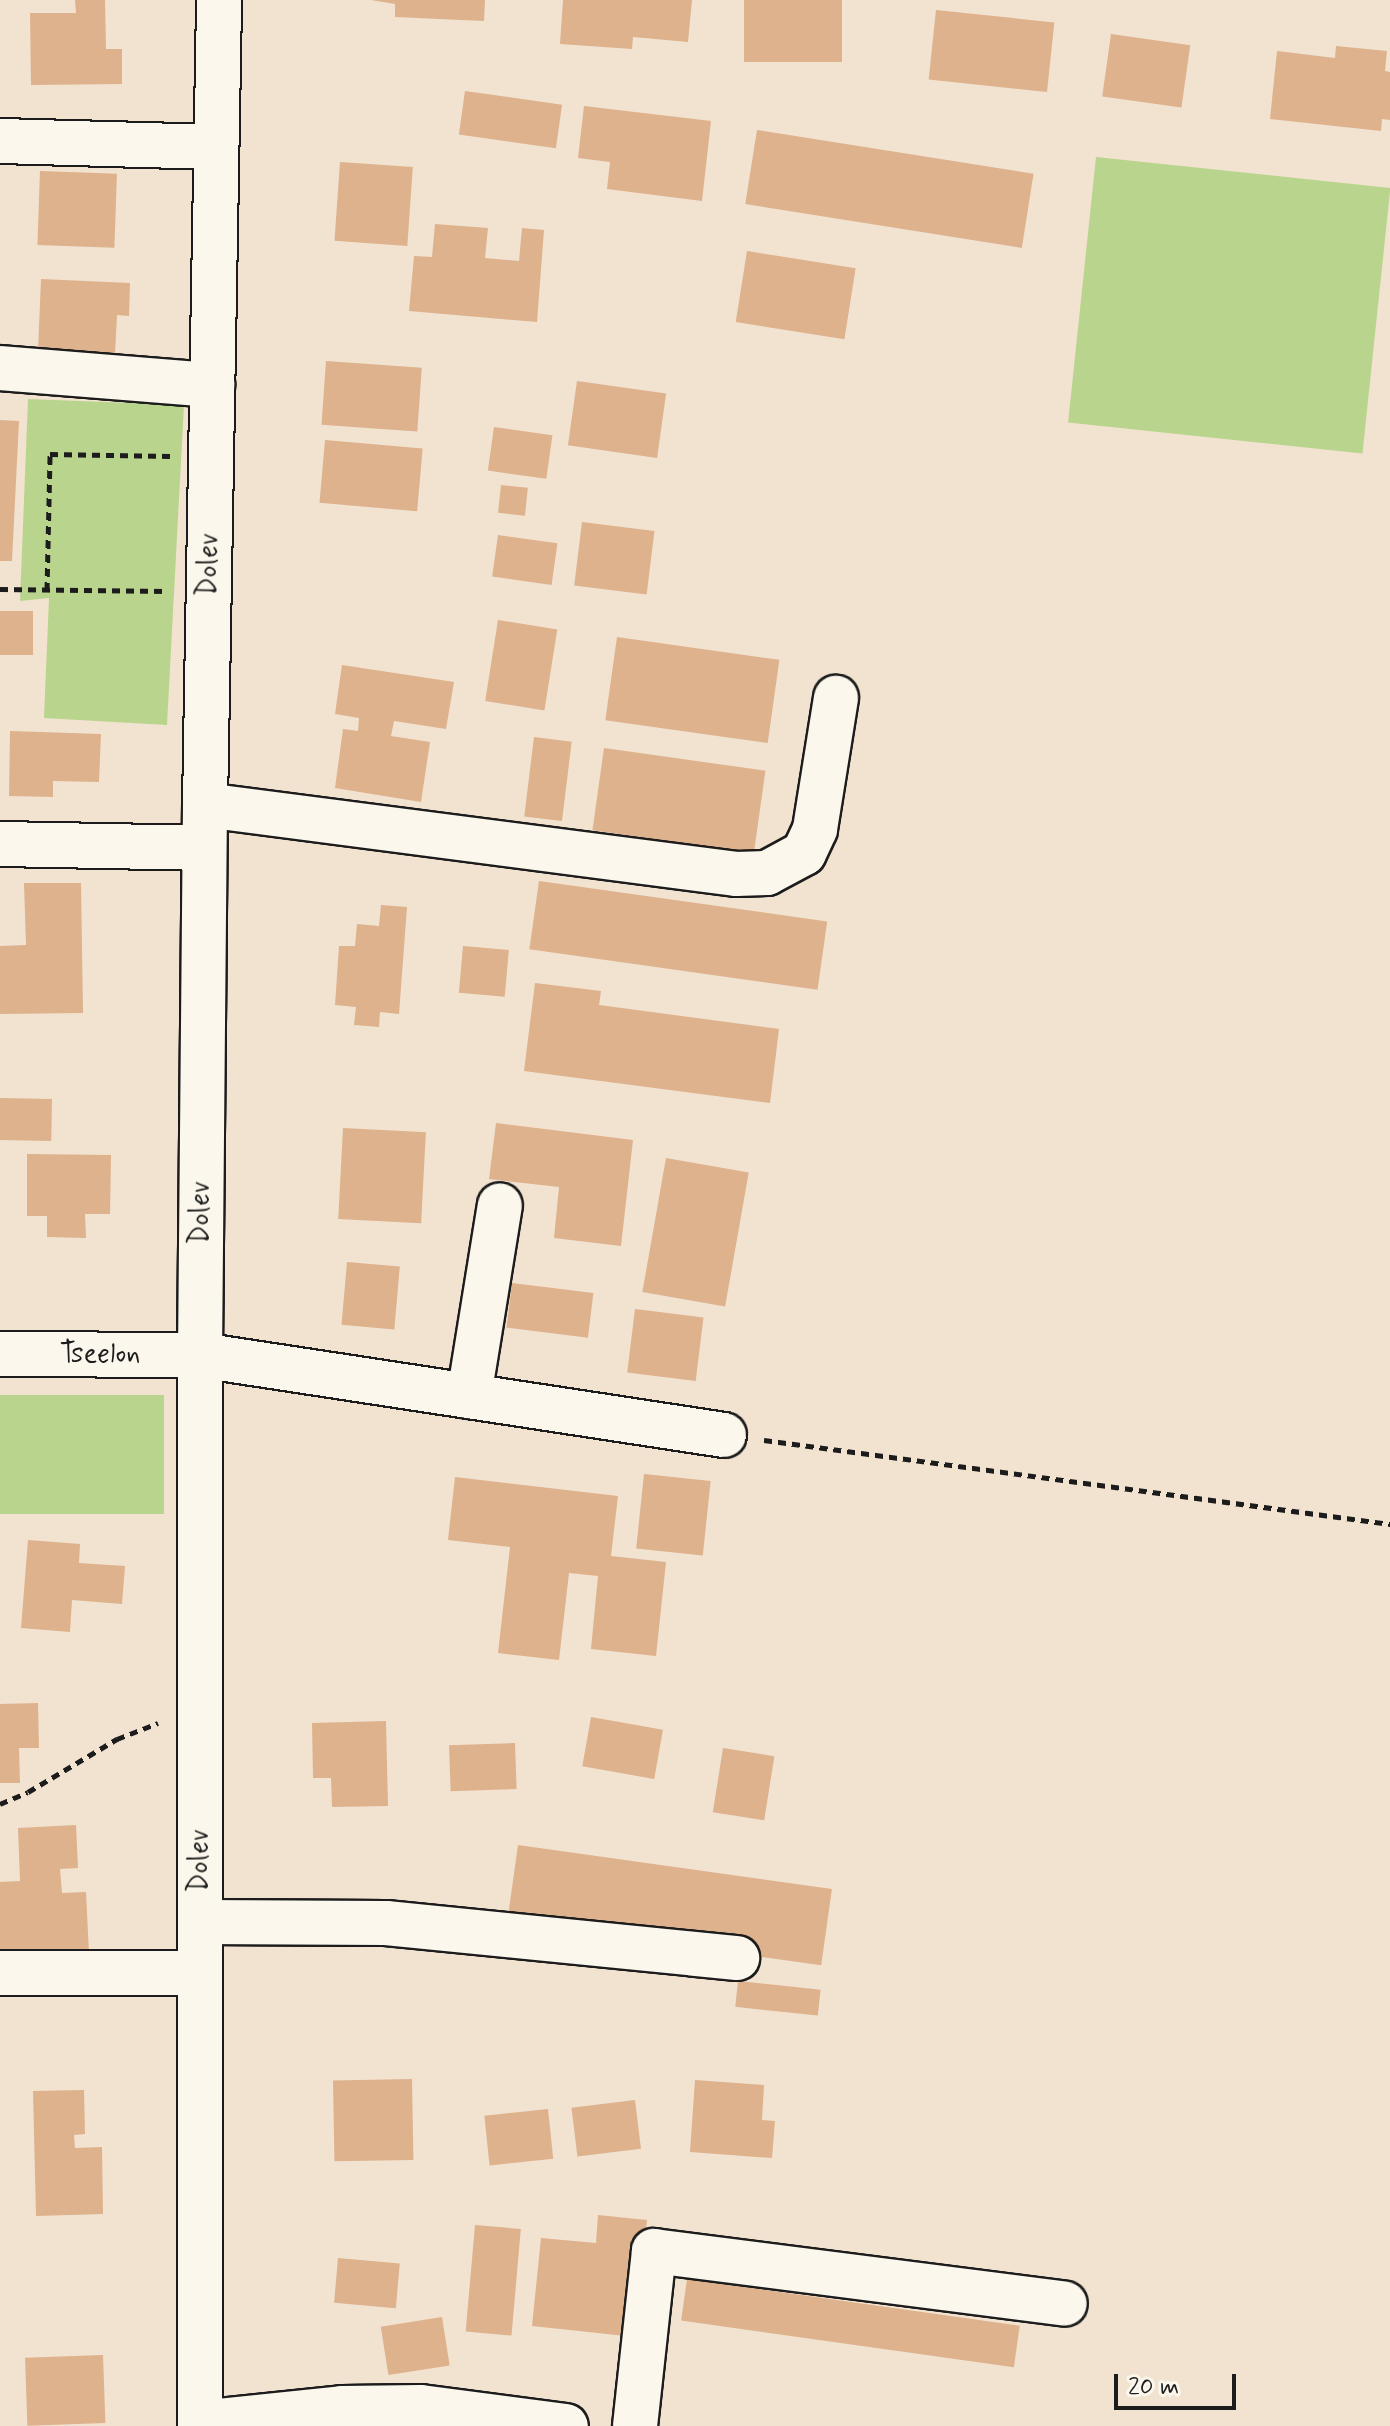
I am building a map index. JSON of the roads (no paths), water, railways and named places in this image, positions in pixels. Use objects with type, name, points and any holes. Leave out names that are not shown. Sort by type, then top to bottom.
[{"type":"street","name":"Dolev","points":[[200,2424],[200,1355],[204,826],[219,0]]},
{"type":"street","points":[[0,141],[216,147]]},
{"type":"street","points":[[0,368],[212,385]]},
{"type":"street","points":[[0,844],[204,826],[736,874],[767,873],[804,853],[815,829],[836,698]]},
{"type":"street","points":[[469,1396],[500,1205]]},
{"type":"street","name":"Tseelon","points":[[0,1354],[200,1355],[724,1435]]},
{"type":"street","points":[[200,1922],[386,1923],[737,1958]]},
{"type":"street","points":[[0,1973],[200,1973]]},
{"type":"street","points":[[635,2426],[654,2251],[1065,2304]]},
{"type":"street","points":[[200,2424],[342,2408],[421,2407],[566,2426]]}]
